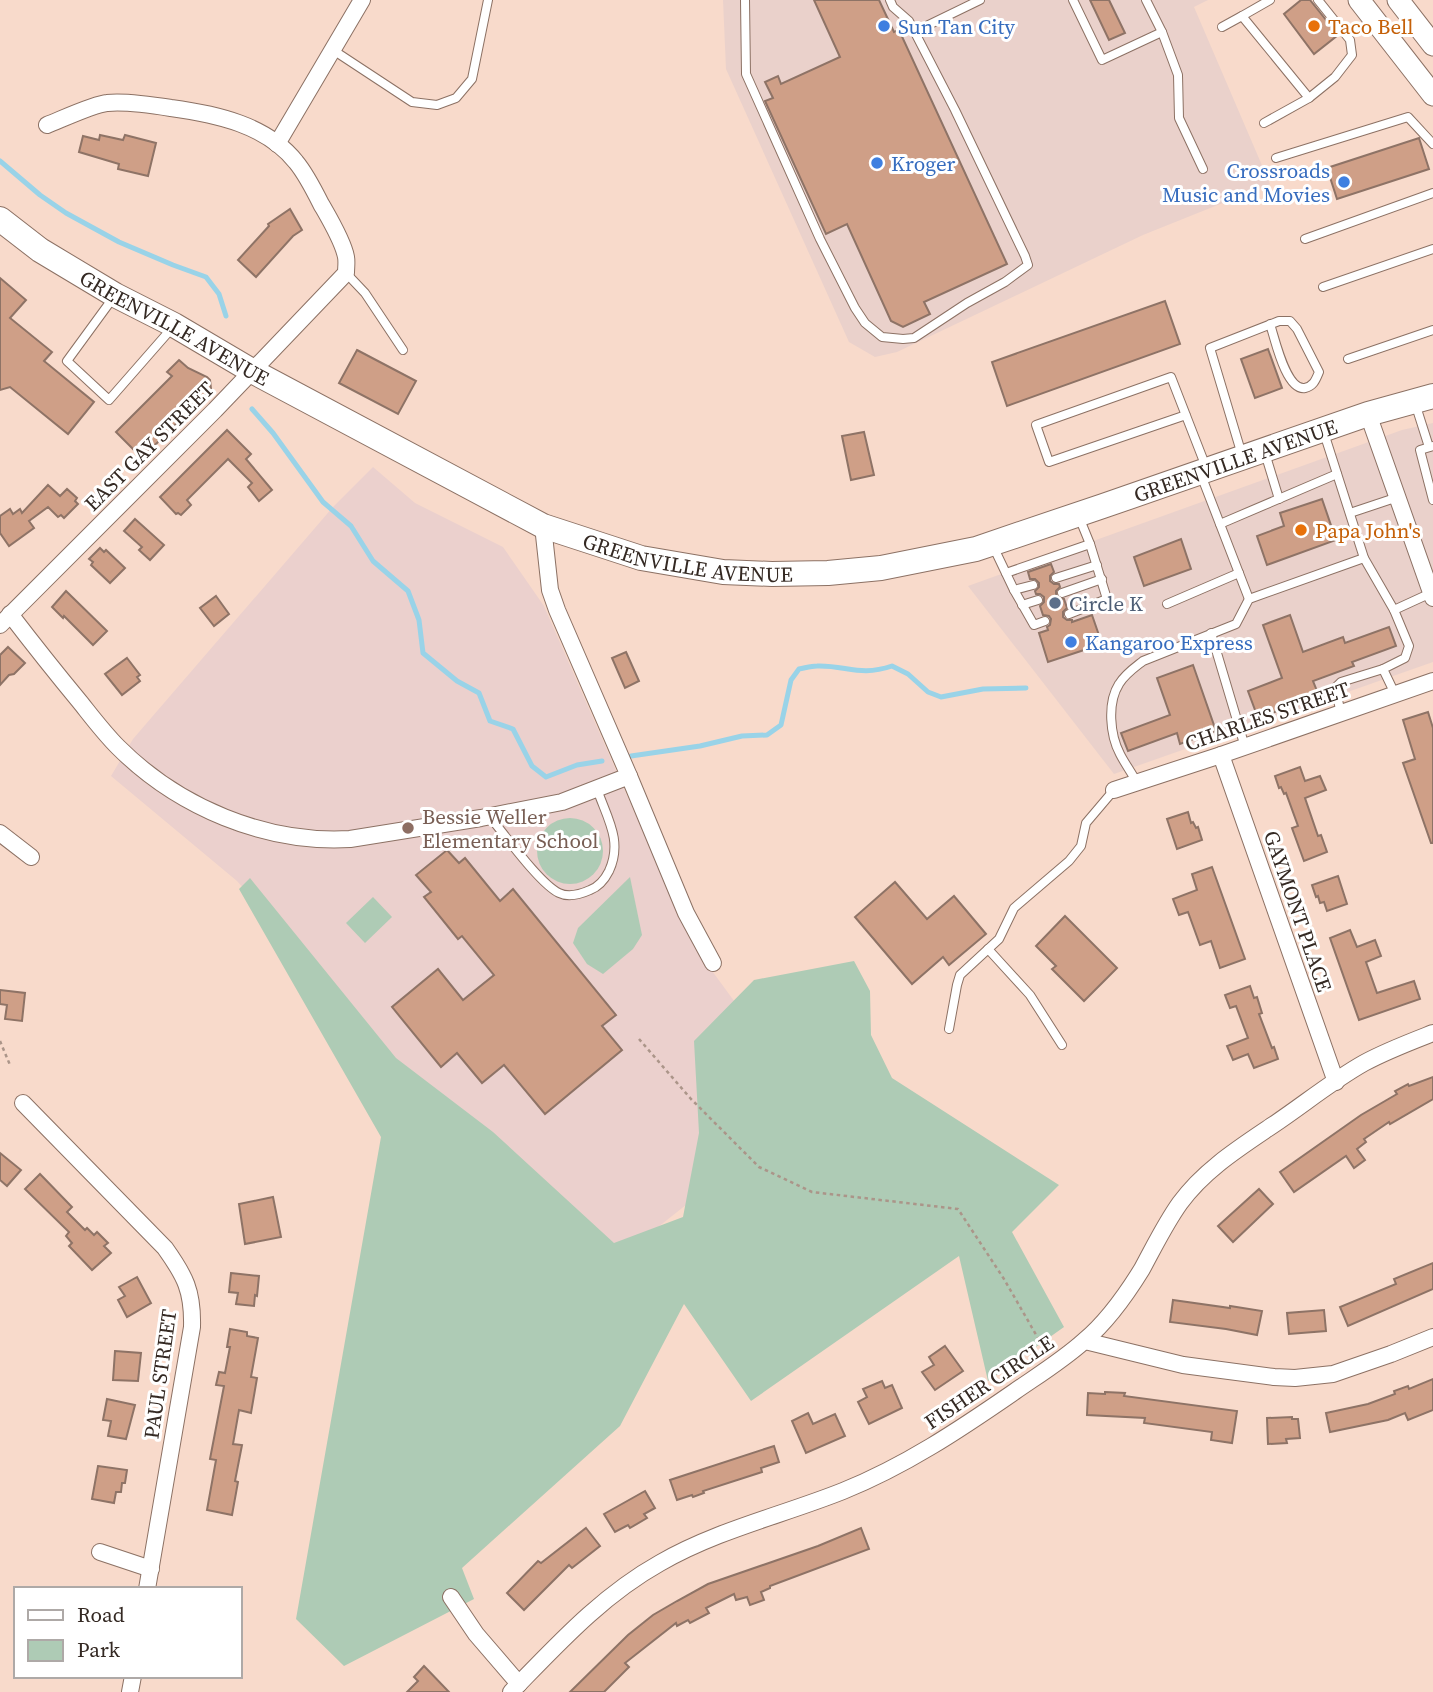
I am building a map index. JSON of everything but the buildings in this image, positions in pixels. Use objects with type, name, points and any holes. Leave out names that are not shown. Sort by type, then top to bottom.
[{"type":"main road","points":[[1359,0],[1433,95]]},
{"type":"main road","points":[[1398,0],[1433,45]]},
{"type":"main road","name":"GREENVILLE AVENUE","points":[[0,219],[40,250],[115,295],[543,526],[641,558],[723,572],[828,573],[881,568],[992,544],[1368,414],[1424,398]]},
{"type":"street","points":[[277,144],[362,0]]},
{"type":"street","points":[[47,125],[105,103],[160,106],[218,116],[255,130],[277,144],[296,162],[316,194],[346,255],[346,267]]},
{"type":"street","name":"EAST GAY STREET","points":[[5,619],[252,371],[346,267]]},
{"type":"street","points":[[1368,414],[1429,575],[1432,596]]},
{"type":"street","points":[[543,526],[550,590],[686,913],[713,963]]},
{"type":"street","points":[[5,619],[57,674],[117,746],[142,769],[169,789],[199,805],[230,819],[279,834],[331,840],[350,839],[490,817],[562,802],[629,776]]},
{"type":"street","name":"CHARLES STREET","points":[[1114,790],[1433,681]]},
{"type":"street","name":"GAYMONT PLACE","points":[[1221,755],[1336,1082]]},
{"type":"street","points":[[0,833],[31,857]]},
{"type":"street","name":"FISHER CIRCLE","points":[[515,1688],[587,1615],[657,1564],[711,1539],[821,1500],[878,1476],[958,1430],[1053,1364],[1085,1341],[1114,1311],[1141,1270],[1169,1219],[1197,1183],[1224,1160],[1362,1064],[1433,1032]]},
{"type":"street","name":"PAUL STREET","points":[[23,1102],[165,1248],[177,1265],[191,1295],[192,1327],[147,1587]]},
{"type":"street","points":[[1085,1341],[1183,1365],[1295,1378],[1333,1374],[1433,1337]]},
{"type":"street","points":[[100,1552],[151,1569]]},
{"type":"street","points":[[451,1597],[515,1688]]},
{"type":"lane","points":[[333,50],[412,102],[437,105],[456,98],[471,79],[488,0]]},
{"type":"lane","points":[[745,0],[746,74],[820,239],[864,323],[882,337],[903,339],[914,338],[1028,265],[959,117],[909,21],[893,7],[890,0]]},
{"type":"lane","points":[[914,32],[980,0]]},
{"type":"lane","points":[[1073,0],[1102,60],[1162,32]]},
{"type":"lane","points":[[1146,0],[1162,32],[1178,75],[1179,118],[1203,169]]},
{"type":"lane","points":[[1222,27],[1270,0]]},
{"type":"lane","points":[[1264,123],[1309,99],[1335,77],[1352,55],[1350,40],[1318,0]]},
{"type":"lane","points":[[1242,16],[1309,99]]},
{"type":"lane","points":[[1276,158],[1408,117],[1433,144]]},
{"type":"lane","points":[[1305,239],[1433,193]]},
{"type":"lane","points":[[1322,287],[1433,249]]},
{"type":"lane","points":[[346,267],[404,350]]},
{"type":"lane","points":[[115,295],[66,361],[109,400],[174,325]]},
{"type":"lane","points":[[1270,324],[1293,384],[1302,389],[1309,387],[1315,382],[1319,372],[1297,329],[1290,321],[1270,324],[1210,348],[1254,454],[1279,499]]},
{"type":"lane","points":[[1348,359],[1433,330]]},
{"type":"lane","points":[[1186,415],[1048,462],[1036,425],[1171,377],[1186,415],[1220,524],[1249,599]]},
{"type":"lane","points":[[1424,398],[1431,447],[1420,450],[1433,500]]},
{"type":"lane","points":[[1323,430],[1364,558],[1394,610],[1409,646],[1405,658],[1383,669],[1341,682],[1335,688],[1341,713]]},
{"type":"lane","points":[[1220,524],[1337,474]]},
{"type":"lane","points":[[1350,513],[1398,497]]},
{"type":"lane","points":[[1069,614],[1107,599],[1078,515]]},
{"type":"lane","points":[[992,544],[1034,625],[1045,621]]},
{"type":"lane","points":[[1006,573],[1090,544]]},
{"type":"lane","points":[[1137,783],[1119,754],[1111,716],[1115,692],[1125,677],[1143,661],[1236,624],[1249,599],[1364,558]]},
{"type":"lane","points":[[1056,578],[1097,565]]},
{"type":"lane","points":[[1167,604],[1239,573]]},
{"type":"lane","points":[[1062,593],[1102,579]]},
{"type":"lane","points":[[1014,590],[1033,585]]},
{"type":"lane","points":[[1394,610],[1432,596]]},
{"type":"lane","points":[[1022,604],[1038,600]]},
{"type":"lane","points":[[1211,633],[1245,747]]},
{"type":"lane","points":[[1383,669],[1395,694]]},
{"type":"lane","points":[[490,817],[545,883],[561,894],[578,895],[595,888],[606,877],[615,859],[616,841],[597,789]]},
{"type":"lane","points":[[949,1029],[960,975],[999,939],[1014,908],[1069,861],[1081,846],[1086,823],[1114,790]]},
{"type":"lane","points":[[988,949],[1030,995],[1062,1045]]},
{"type":"path","points":[[639,1039],[691,1099],[759,1167],[811,1192],[958,1209],[1004,1279],[1053,1364]]},
{"type":"path","points":[[0,1041],[10,1065]]},
{"type":"shaded area","points":[[723,0],[1208,0],[1194,7],[1270,184],[1143,235],[897,352],[875,357],[849,342],[726,69]]},
{"type":"shaded area","points":[[1433,423],[1433,662],[1114,774],[968,586],[1402,430]]},
{"type":"shaded area","name":"Bessie Weller Elementary School","points":[[373,467],[415,503],[503,547],[544,606],[696,949],[811,1106],[605,1269],[385,1059],[305,957],[237,881],[111,776],[133,739],[333,507]]},
{"type":"green space","points":[[563,818],[577,818],[589,823],[598,832],[603,851],[601,864],[594,875],[577,884],[563,884],[551,879],[542,870],[537,858],[537,844],[542,832],[551,823]]},
{"type":"green space","points":[[630,877],[642,935],[633,949],[603,974],[587,964],[573,943],[578,928]]},
{"type":"green space","points":[[250,878],[396,1058],[493,1132],[614,1243],[683,1217],[699,1133],[694,1041],[754,980],[854,961],[870,991],[871,1035],[892,1078],[1059,1185],[1012,1232],[1064,1327],[988,1381],[959,1256],[751,1401],[684,1304],[620,1426],[462,1568],[474,1599],[344,1666],[296,1619],[381,1137],[239,889]]},
{"type":"green space","points":[[373,897],[392,917],[365,943],[346,923]]},
{"type":"waterway","points":[[0,161],[66,213],[119,242],[206,277],[219,294],[226,316]]},
{"type":"waterway","points":[[252,409],[273,433],[323,502],[351,526],[373,561],[408,591],[419,620],[423,653],[457,681],[479,693],[490,721],[513,729],[532,766],[546,777],[577,765],[602,761]]},
{"type":"waterway","points":[[631,756],[700,746],[742,736],[767,735],[781,725],[791,680],[799,669],[810,667],[871,670],[892,666],[908,674],[928,692],[941,697],[983,689],[1026,688]]},
{"type":"place","name":"Sun Tan City","points":[[884,26]]},
{"type":"place","name":"Taco Bell","points":[[1314,26]]},
{"type":"place","name":"Kroger","points":[[877,163]]},
{"type":"place","name":"Crossroads Music and Movies","points":[[1344,182]]},
{"type":"place","name":"Papa John's","points":[[1301,530]]},
{"type":"place","name":"Circle K","points":[[1055,603]]},
{"type":"place","name":"Kangaroo Express","points":[[1071,642]]},
{"type":"place","name":"Bessie Weller Elementary School","points":[[408,828]]}]
